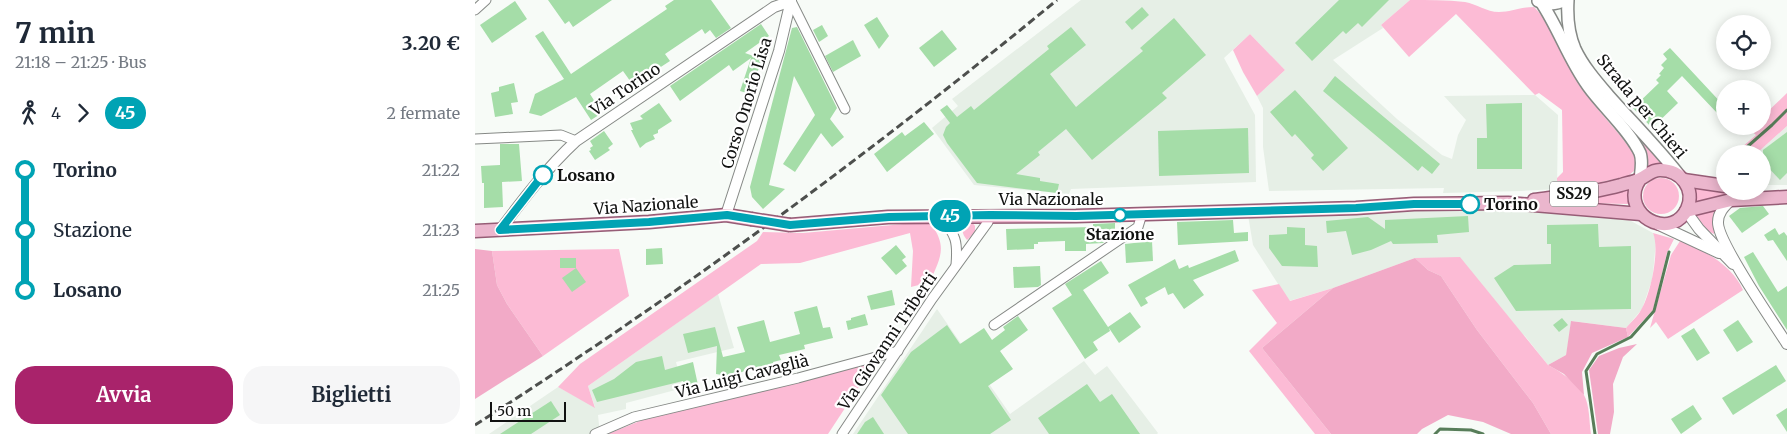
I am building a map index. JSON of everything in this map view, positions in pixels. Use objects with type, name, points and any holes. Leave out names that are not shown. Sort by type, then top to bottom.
[{"type":"main road","points":[[1539,1],[1555,4],[1566,0]]},
{"type":"main road","name":"Strada per Chieri","points":[[1566,0],[1569,32],[1575,49],[1585,66],[1619,107],[1664,155],[1681,178]]},
{"type":"main road","name":"Strada per Chieri","points":[[1539,1],[1588,86],[1635,144],[1641,155],[1642,168],[1640,179]]},
{"type":"main road","name":"Via Nazionale","points":[[1507,203],[1605,189],[1640,179],[1658,170],[1669,171],[1681,178],[1716,184]]},
{"type":"main road","points":[[1659,225],[1670,224],[1680,218],[1686,211],[1689,201],[1689,190],[1681,178]]},
{"type":"main road","points":[[1640,179],[1635,190],[1635,202],[1641,214]]},
{"type":"main road","points":[[1771,190],[1787,189]]},
{"type":"main road","points":[[1771,198],[1787,197]]},
{"type":"main road","points":[[1686,211],[1731,200]]},
{"type":"main road","name":"Via Nazionale","points":[[475,231],[649,222],[727,215],[790,225],[889,217],[1066,216],[1356,208],[1414,204],[1507,203],[1641,214],[1649,221],[1659,225]]},
{"type":"street","points":[[475,10],[486,0]]},
{"type":"street","points":[[791,1],[845,109]]},
{"type":"street","name":"Via Torino","points":[[500,230],[534,185],[576,141],[775,7],[791,1]]},
{"type":"street","name":"Corso Onorio Lisa","points":[[727,215],[779,51],[791,1]]},
{"type":"street","points":[[475,139],[561,135],[576,141]]},
{"type":"street","points":[[1731,200],[1719,214],[1718,226],[1723,239],[1743,275],[1787,344]]},
{"type":"street","points":[[1686,211],[1699,229],[1743,275]]},
{"type":"street","points":[[994,325],[1138,227],[1142,214]]},
{"type":"street","name":"Via Giovanni Triberti","points":[[843,434],[956,265],[988,222],[990,215]]},
{"type":"street","name":"Via Giovanni Triberti","points":[[941,216],[951,228],[958,245],[956,265]]},
{"type":"street","points":[[1659,225],[1726,257]]},
{"type":"street","name":"Via Luigi Cavaglià","points":[[595,434],[634,417],[798,378],[898,351]]},
{"type":"shaded area","points":[[1081,0],[1410,0],[1381,25],[1383,28],[1333,60],[1397,119],[1442,155],[1452,159],[1458,135],[1466,120],[1444,96],[1535,95],[1558,115],[1557,189],[1443,193],[1444,188],[1269,191],[1263,147],[1263,108],[1257,96],[1285,70],[1250,34],[1224,58],[1255,115],[1256,182],[1071,189],[1069,194],[974,185],[932,128],[958,106],[952,99]]},
{"type":"shaded area","points":[[1410,0],[1465,2],[1490,11],[1499,12],[1534,7],[1548,24],[1582,89],[1624,140],[1636,158],[1635,170],[1628,176],[1570,189],[1557,187],[1557,178],[1563,172],[1562,110],[1539,93],[1535,95],[1456,14],[1409,57],[1381,25]]},
{"type":"shaded area","points":[[1250,34],[1285,70],[1257,96],[1233,50]]},
{"type":"shaded area","points":[[1787,93],[1787,126],[1766,145],[1744,145],[1756,135],[1771,135],[1771,108]]},
{"type":"shaded area","points":[[1787,126],[1787,185],[1771,185],[1771,145],[1766,145]]},
{"type":"shaded area","points":[[1643,144],[1646,145],[1664,164],[1648,166]]},
{"type":"shaded area","points":[[1661,178],[1668,179],[1674,183],[1678,189],[1678,203],[1674,209],[1668,213],[1661,214],[1654,213],[1648,209],[1644,203],[1643,196],[1644,189],[1648,183],[1654,179]]},
{"type":"shaded area","points":[[1692,188],[1716,190],[1716,199],[1694,203]]},
{"type":"shaded area","points":[[1628,189],[1628,204],[1578,203],[1574,201]]},
{"type":"shaded area","points":[[1483,207],[1620,215],[1653,233],[1656,240],[1652,280],[1642,309],[1626,328],[1572,321],[1566,355],[1548,365],[1525,336],[1415,258],[1333,288],[1289,301],[1253,245],[1248,215]]},
{"type":"shaded area","points":[[1718,208],[1714,222],[1714,234],[1708,231],[1694,215]]},
{"type":"shaded area","points":[[965,222],[972,222],[975,226],[975,233],[967,240],[963,231]]},
{"type":"shaded area","points":[[915,223],[931,224],[941,246],[941,253],[930,282],[911,287],[913,251],[910,233],[800,263],[761,264],[588,386],[595,408],[558,387],[580,364],[757,241],[763,232],[803,233]]},
{"type":"shaded area","points":[[1653,233],[1674,239],[1667,253],[1653,310],[1628,337],[1626,328],[1645,303],[1651,283],[1655,260]]},
{"type":"shaded area","points":[[1680,241],[1707,254],[1725,266],[1743,290],[1668,339],[1656,322],[1650,328],[1671,255]]},
{"type":"shaded area","points":[[475,249],[492,251],[497,285],[507,304],[543,356],[475,399]]},
{"type":"shaded area","points":[[619,249],[629,296],[543,356],[507,304],[497,285],[492,251]]},
{"type":"shaded area","points":[[1460,257],[1548,365],[1568,378],[1581,390],[1587,404],[1591,434],[1551,434],[1533,403],[1477,330],[1441,276],[1428,270],[1415,258]]},
{"type":"shaded area","points":[[1415,258],[1428,270],[1441,276],[1477,330],[1533,403],[1551,434],[1511,434],[1483,422],[1448,415],[1422,429],[1417,434],[1331,434],[1262,348],[1333,288]]},
{"type":"shaded area","points":[[1279,284],[1290,301],[1333,288],[1262,348],[1331,434],[1315,434],[1249,351],[1277,323],[1252,290]]},
{"type":"shaded area","points":[[718,294],[734,348],[676,362],[683,388],[626,403],[626,409],[598,415],[600,434],[489,434],[558,387],[595,407],[588,386]]},
{"type":"shaded area","points":[[937,309],[1010,414],[1084,361],[1095,375],[1107,366],[1158,433],[853,434]]},
{"type":"shaded area","points":[[1571,321],[1626,328],[1628,337],[1592,353],[1582,372],[1584,395],[1564,374],[1548,365],[1566,355]]},
{"type":"shaded area","points":[[1637,344],[1623,357],[1613,384],[1614,412],[1610,434],[1598,434],[1589,370],[1599,356],[1619,348]]},
{"type":"shaded area","points":[[876,361],[828,434],[608,434],[647,418]]},
{"type":"building","points":[[548,0],[612,0],[573,27],[569,21],[565,24]]},
{"type":"building","points":[[674,0],[711,0],[731,28],[716,38],[710,30],[705,34],[702,29],[665,54],[670,61],[633,85],[623,71],[590,94],[602,113],[591,120],[576,97],[541,116],[529,113],[535,94],[564,79],[535,36],[543,31],[571,74],[667,9],[665,6]]},
{"type":"building","points":[[1339,0],[1389,0],[1362,27],[1358,23],[1346,34],[1343,31],[1312,61],[1295,43]]},
{"type":"building","points":[[515,1],[527,19],[492,43],[480,25]]},
{"type":"building","points":[[1142,7],[1149,15],[1132,30],[1125,22]]},
{"type":"building","points":[[877,17],[889,36],[879,49],[864,25]]},
{"type":"building","points":[[1174,18],[1206,55],[1162,93],[1167,98],[1092,160],[1066,129],[1038,152],[1040,155],[1016,174],[1040,178],[1040,181],[1059,184],[1057,193],[977,183],[947,143],[943,135],[950,123],[940,110],[947,105],[957,117],[971,106],[974,110],[1049,49],[1047,46],[1071,27],[1086,45],[1050,74],[1076,107],[1143,51],[1140,48]]},
{"type":"building","points":[[761,24],[769,36],[745,53],[762,59],[750,94],[740,91],[751,58],[733,71],[729,65],[680,101],[670,86]]},
{"type":"building","points":[[822,25],[828,36],[819,42],[813,30]]},
{"type":"building","points":[[797,27],[837,108],[830,119],[844,137],[832,147],[821,133],[795,172],[783,164],[815,115],[794,76],[769,185],[785,189],[763,209],[752,197],[750,187],[792,28]]},
{"type":"building","points":[[942,30],[957,49],[934,67],[919,48]]},
{"type":"building","points":[[853,40],[861,56],[833,72],[825,56]]},
{"type":"building","points":[[1670,48],[1716,97],[1716,112],[1682,76],[1667,91],[1678,103],[1652,128],[1633,108],[1659,83],[1656,80],[1664,68],[1661,65],[1667,59],[1663,54]]},
{"type":"building","points":[[1335,76],[1440,164],[1432,174],[1422,166],[1418,171],[1323,91]]},
{"type":"building","points":[[514,83],[518,102],[511,103],[513,114],[495,117],[491,93],[499,91],[499,87]]},
{"type":"building","points":[[1295,90],[1348,148],[1323,171],[1311,158],[1314,155],[1295,134],[1292,137],[1270,112]]},
{"type":"building","points":[[659,103],[672,121],[653,135],[655,139],[640,148],[631,130],[633,130],[630,123],[643,119],[640,116]]},
{"type":"building","points":[[1522,103],[1522,169],[1477,169],[1477,138],[1487,138],[1486,104]]},
{"type":"building","points":[[924,122],[934,134],[887,172],[874,154],[902,132],[905,136]]},
{"type":"building","points":[[1248,128],[1249,173],[1159,176],[1158,131]]},
{"type":"building","points":[[604,131],[613,144],[608,148],[610,150],[595,160],[589,151],[593,146],[590,141]]},
{"type":"building","points":[[1787,132],[1787,173],[1780,180],[1771,170],[1770,145]]},
{"type":"building","points":[[500,144],[519,144],[522,181],[502,182],[503,207],[484,208],[484,183],[482,183],[481,166],[500,165]]},
{"type":"building","points":[[1763,206],[1769,214],[1742,233],[1729,216],[1740,208]]},
{"type":"building","points":[[1468,216],[1469,232],[1437,235],[1438,243],[1393,244],[1391,241],[1371,250],[1352,255],[1346,231],[1327,233],[1326,221],[1368,217],[1385,229],[1385,220]]},
{"type":"building","points":[[1233,220],[1234,233],[1248,232],[1248,241],[1178,245],[1177,222]]},
{"type":"building","points":[[1115,223],[1115,235],[1103,243],[1086,244],[1086,251],[1065,251],[1065,241],[1038,242],[1038,244],[1034,244],[1034,249],[1007,250],[1006,229],[1093,227],[1093,224]]},
{"type":"building","points":[[1598,224],[1599,247],[1631,246],[1631,309],[1516,311],[1494,278],[1514,265],[1551,264],[1551,244],[1547,244],[1547,225]]},
{"type":"building","points":[[1287,227],[1305,228],[1305,245],[1317,246],[1318,267],[1282,266],[1269,248],[1269,235],[1287,234]]},
{"type":"building","points":[[1775,228],[1779,235],[1784,232],[1787,236],[1787,261],[1773,240],[1768,241],[1764,235]]},
{"type":"building","points":[[1152,241],[1153,261],[1126,263],[1125,244]]},
{"type":"building","points":[[896,245],[906,257],[902,260],[907,266],[896,275],[881,258]]},
{"type":"building","points":[[662,248],[663,264],[646,265],[646,249]]},
{"type":"building","points":[[1235,250],[1239,261],[1193,280],[1204,295],[1184,309],[1173,293],[1168,295],[1165,287],[1145,298],[1148,303],[1141,307],[1128,285],[1175,259],[1179,269],[1188,265],[1189,268]]},
{"type":"building","points":[[1753,252],[1778,292],[1787,286],[1787,330],[1759,286],[1744,257]]},
{"type":"building","points":[[560,258],[576,258],[576,268],[560,268]]},
{"type":"building","points":[[1101,261],[1109,273],[1083,290],[1108,327],[1130,312],[1141,327],[1119,343],[1109,328],[1110,331],[1093,342],[1098,350],[1085,359],[1052,308],[1072,295],[1065,284]]},
{"type":"building","points":[[1040,266],[1041,285],[1038,287],[1014,288],[1013,267]]},
{"type":"building","points":[[576,268],[586,282],[572,292],[562,278]]},
{"type":"building","points":[[892,290],[895,305],[871,310],[867,296]]},
{"type":"building","points":[[817,306],[823,328],[830,327],[833,338],[804,345],[805,349],[779,355],[781,360],[773,362],[775,370],[761,374],[759,367],[728,376],[716,374],[717,346],[688,353],[683,334],[715,327],[723,357],[745,352],[737,327],[764,320],[770,342],[800,334],[794,312]]},
{"type":"building","points":[[865,314],[868,325],[848,330],[846,321]]},
{"type":"building","points":[[1018,316],[1028,330],[1000,351],[1013,369],[988,386],[1011,420],[990,434],[908,434],[881,395],[911,352],[947,325],[960,344],[984,328],[992,340],[1005,330],[1003,327]]},
{"type":"building","points":[[1562,318],[1568,325],[1559,332],[1553,325]]},
{"type":"building","points":[[1738,320],[1753,342],[1737,352],[1723,330]]},
{"type":"building","points":[[1694,328],[1710,353],[1697,361],[1681,336]]},
{"type":"building","points":[[662,356],[665,370],[693,362],[698,385],[685,388],[683,381],[597,402],[592,390],[614,379],[636,362]]},
{"type":"building","points":[[1776,365],[1786,381],[1733,415],[1722,398]]},
{"type":"building","points":[[1087,384],[1100,402],[1112,394],[1140,434],[1049,434],[1038,418]]},
{"type":"building","points":[[551,401],[560,415],[531,434],[500,434]]},
{"type":"building","points":[[1693,405],[1702,419],[1681,434],[1671,419]]},
{"type":"building","points":[[1787,408],[1787,432],[1776,415]]},
{"type":"building","points":[[873,417],[884,434],[857,434],[865,422]]},
{"type":"waterway","points":[[1749,145],[1787,110]]},
{"type":"waterway","points":[[1595,434],[1586,371],[1597,354],[1631,337],[1654,311],[1669,252]]},
{"type":"waterway","points":[[1435,434],[1440,429],[1471,430],[1483,434]]},
{"type":"railway","points":[[475,425],[625,326],[772,222],[916,113],[1057,0]]},
{"type":"bus line","name":"45","points":[[543,175],[500,230],[649,222],[727,215],[790,225],[889,217],[1076,216],[1356,208],[1414,204],[1470,204]]},
{"type":"place","name":"Losano","points":[[543,175]]},
{"type":"place","name":"Torino","points":[[1470,204]]},
{"type":"place","name":"Stazione","points":[[1120,215]]}]
